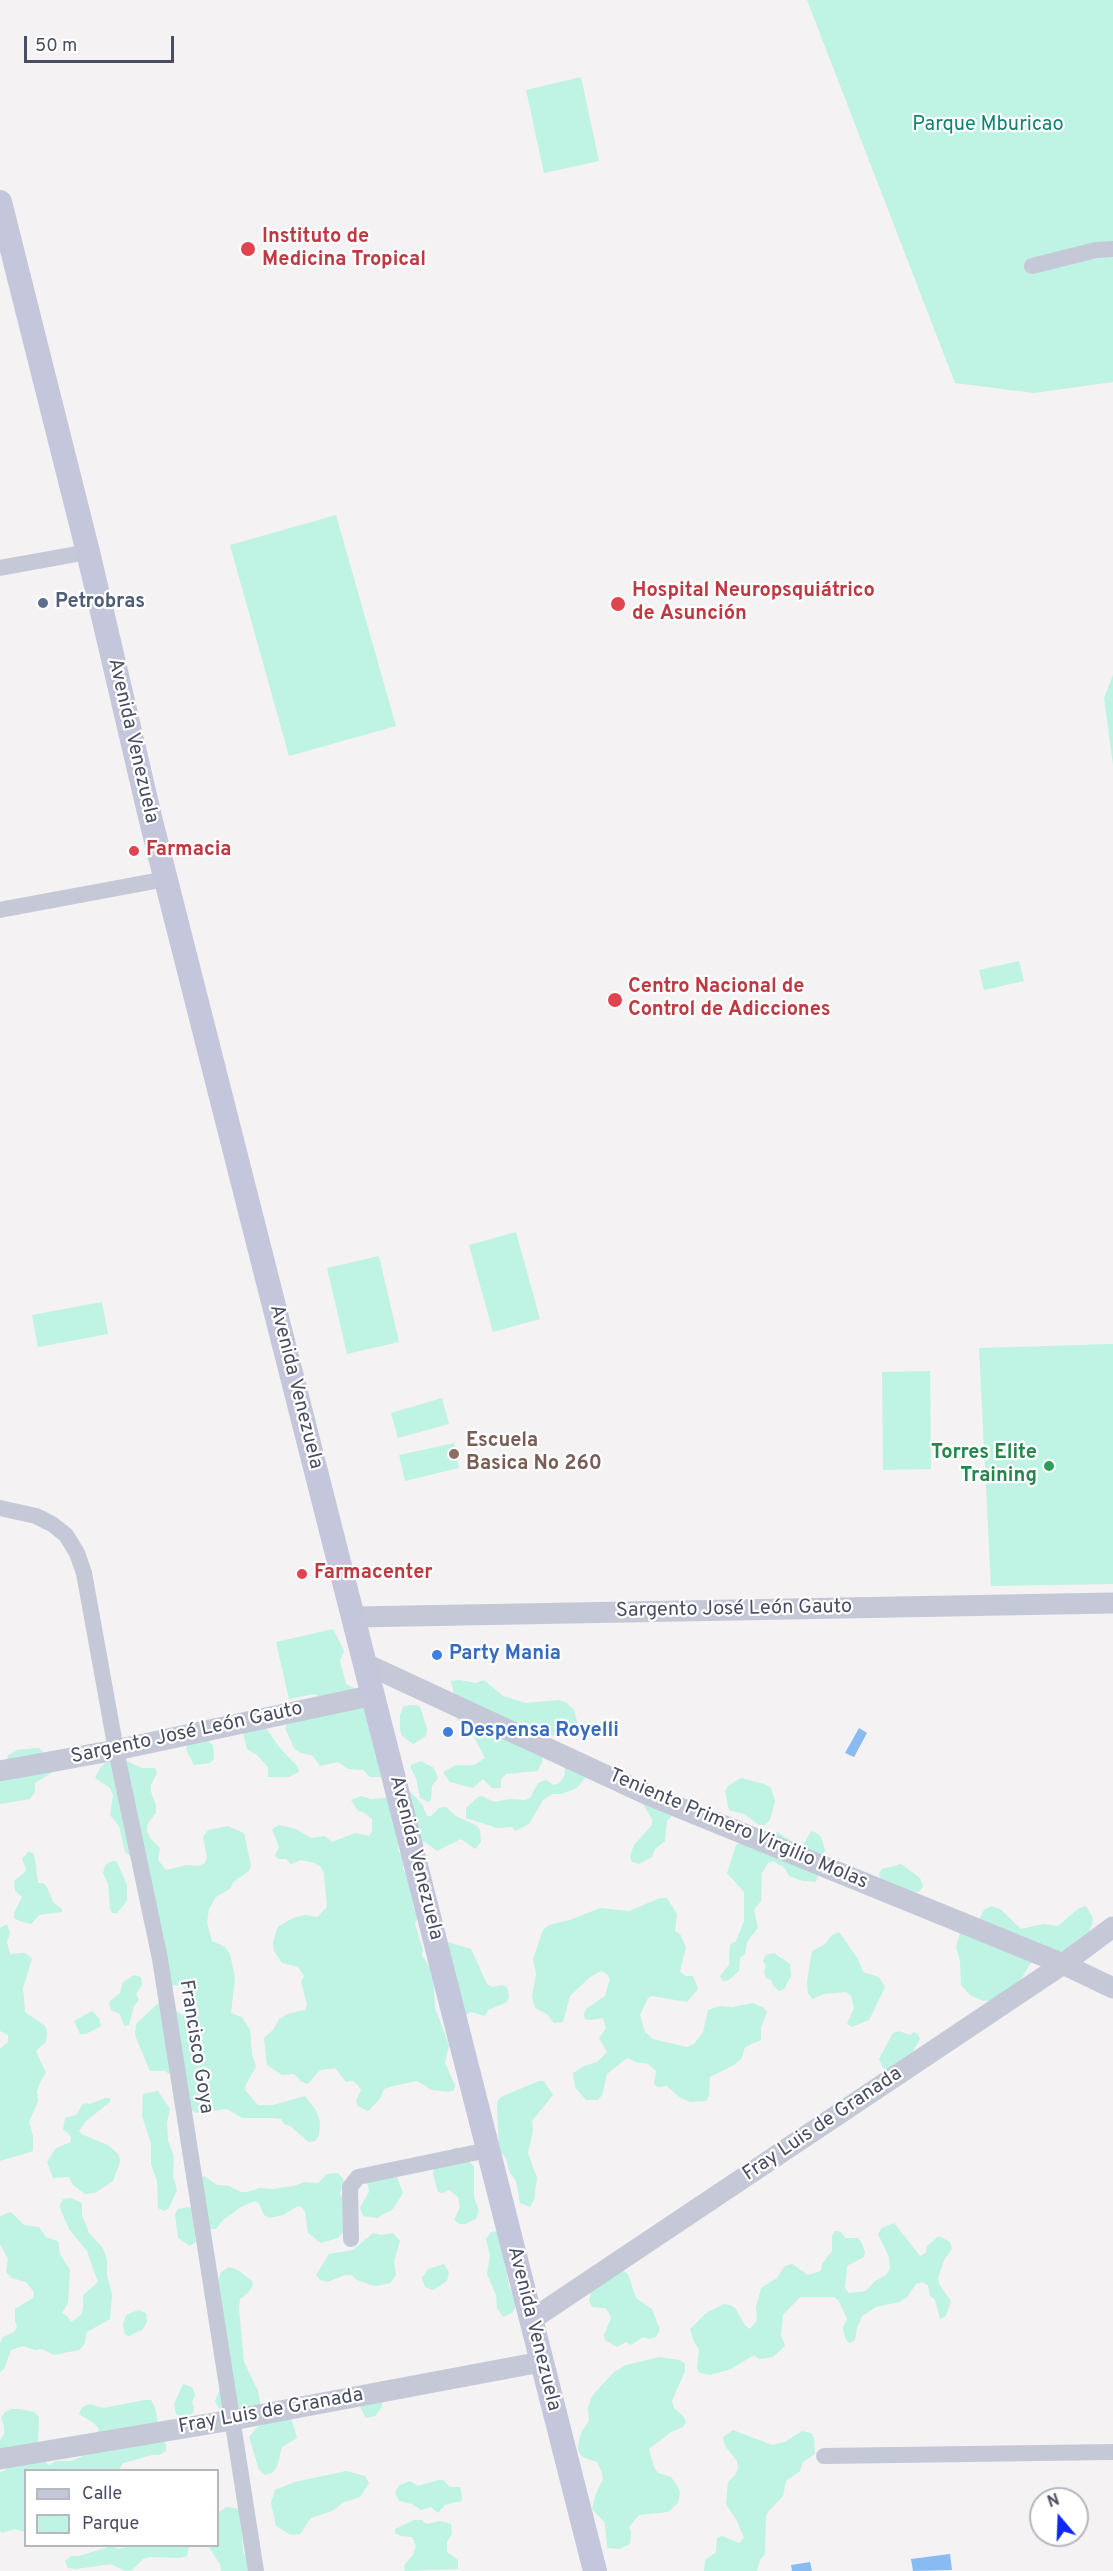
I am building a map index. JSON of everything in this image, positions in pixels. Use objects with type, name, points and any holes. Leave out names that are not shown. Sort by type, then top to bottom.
[{"type":"main road","name":"Avenida Venezuela","points":[[0,201],[88,552],[166,879],[355,1617],[595,2571]]},
{"type":"street","points":[[1032,266],[1096,250],[1113,249]]},
{"type":"street","points":[[0,568],[88,552]]},
{"type":"street","points":[[0,910],[166,879]]},
{"type":"street","name":"Francisco Goya","points":[[0,1508],[36,1516],[52,1524],[66,1535],[77,1553],[84,1573],[116,1750],[160,1959],[256,2571]]},
{"type":"street","name":"Sargento José León Gauto","points":[[355,1617],[1113,1603]]},
{"type":"street","name":"Teniente Primero Virgilio Molas","points":[[366,1664],[646,1794],[1063,1964],[1113,1988]]},
{"type":"street","name":"Sargento José León Gauto","points":[[0,1771],[116,1750],[374,1695]]},
{"type":"street","name":"Fray Luis de Granada","points":[[531,2320],[1063,1964],[1113,1928]]},
{"type":"street","points":[[351,2239],[350,2187],[358,2177],[488,2150]]},
{"type":"street","name":"Fray Luis de Granada","points":[[0,2459],[232,2420],[541,2362]]},
{"type":"street","points":[[824,2456],[1113,2452]]},
{"type":"green space","name":"Parque Mburicao","points":[[807,0],[1113,0],[1113,382],[1034,393],[955,383]]},
{"type":"green space","points":[[581,77],[599,161],[544,173],[526,90]]},
{"type":"green space","points":[[336,515],[396,726],[289,756],[230,545]]},
{"type":"green space","points":[[1113,675],[1113,765],[1104,698]]},
{"type":"green space","points":[[1019,961],[1024,981],[984,990],[979,970]]},
{"type":"green space","points":[[516,1232],[540,1319],[493,1332],[469,1245]]},
{"type":"green space","points":[[379,1256],[399,1342],[347,1354],[327,1268]]},
{"type":"green space","points":[[102,1302],[108,1334],[38,1347],[32,1315]]},
{"type":"green space","name":"Torres Elite Training","points":[[1113,1344],[1113,1584],[991,1586],[979,1348]]},
{"type":"green space","points":[[930,1371],[931,1469],[883,1470],[882,1372]]},
{"type":"green space","points":[[442,1398],[449,1424],[398,1438],[391,1413]]},
{"type":"green space","points":[[454,1443],[459,1468],[405,1481],[399,1455]]},
{"type":"green space","points":[[333,1629],[344,1651],[340,1661],[346,1684],[368,1695],[383,1777],[370,1777],[363,1770],[348,1769],[338,1762],[320,1766],[313,1756],[294,1748],[285,1728],[288,1722],[320,1697],[315,1694],[289,1699],[276,1642]]},
{"type":"green space","points":[[484,1680],[503,1696],[526,1703],[559,1700],[567,1703],[574,1710],[577,1729],[568,1733],[543,1737],[542,1762],[538,1771],[506,1774],[501,1779],[501,1788],[492,1788],[483,1779],[473,1788],[450,1782],[443,1772],[456,1765],[474,1765],[485,1758],[473,1735],[457,1719],[458,1711],[451,1681],[476,1683]]},
{"type":"green space","points":[[420,1706],[427,1729],[426,1736],[413,1744],[402,1736],[400,1729],[403,1707]]},
{"type":"green space","points":[[266,1728],[280,1748],[298,1767],[299,1772],[289,1777],[268,1777],[268,1767],[257,1755],[247,1749],[243,1733]]},
{"type":"green space","points":[[208,1741],[213,1745],[214,1759],[210,1763],[194,1765],[186,1749],[188,1743]]},
{"type":"green space","points":[[39,1748],[51,1760],[53,1772],[35,1783],[35,1792],[30,1799],[0,1804],[0,1782],[3,1781],[8,1755],[17,1750]]},
{"type":"green space","points":[[118,1757],[142,1768],[155,1768],[157,1773],[151,1785],[151,1792],[156,1805],[156,1813],[148,1823],[147,1831],[150,1838],[160,1848],[158,1860],[166,1870],[187,1865],[199,1866],[205,1863],[207,1857],[203,1837],[208,1830],[228,1826],[244,1833],[251,1866],[249,1871],[233,1882],[231,1888],[216,1897],[209,1909],[207,1923],[212,1941],[225,1947],[230,1954],[235,1978],[231,2013],[242,2017],[250,2030],[252,2054],[256,2067],[245,2090],[258,2105],[273,2105],[305,2096],[316,2110],[320,2122],[319,2136],[315,2141],[309,2142],[290,2126],[284,2124],[281,2119],[242,2118],[227,2109],[196,2113],[189,2109],[173,2077],[165,2071],[150,2071],[135,2035],[136,2024],[157,2004],[164,2002],[183,2016],[186,2011],[186,1998],[183,1986],[170,1985],[131,1856],[125,1852],[119,1826],[110,1815],[113,1795],[110,1788],[95,1778],[101,1767],[110,1759]]},
{"type":"green space","points":[[566,1760],[589,1767],[585,1778],[577,1788],[562,1794],[552,1794],[543,1800],[529,1824],[515,1831],[512,1827],[497,1828],[466,1818],[466,1808],[478,1797],[482,1796],[494,1802],[509,1799],[525,1800],[530,1798],[538,1783],[546,1780],[554,1785],[559,1783],[564,1777]]},
{"type":"green space","points":[[421,1761],[434,1768],[438,1778],[432,1786],[431,1800],[428,1802],[420,1798],[416,1778],[411,1769],[411,1765]]},
{"type":"green space","points":[[741,1778],[771,1788],[775,1801],[770,1820],[765,1825],[759,1825],[744,1814],[729,1810],[725,1791],[729,1785]]},
{"type":"green space","points":[[655,1787],[678,1796],[680,1807],[667,1821],[665,1841],[655,1849],[652,1857],[639,1864],[632,1862],[630,1856],[634,1845],[652,1825],[652,1819],[644,1806],[646,1797]]},
{"type":"green space","points":[[408,1789],[422,1804],[427,1816],[431,1816],[439,1808],[446,1807],[456,1816],[477,1826],[480,1831],[481,1842],[475,1849],[461,1839],[437,1851],[425,1842],[398,1843],[398,1850],[404,1860],[403,1869],[414,1901],[413,1906],[418,1917],[415,1924],[423,1950],[422,1955],[433,1972],[435,2008],[449,2045],[445,2063],[455,2085],[454,2090],[449,2092],[432,2090],[417,2081],[393,2086],[384,2089],[380,2099],[368,2111],[358,2106],[356,2101],[361,2090],[357,2084],[353,2081],[346,2082],[335,2068],[320,2070],[308,2084],[302,2082],[294,2074],[282,2075],[267,2065],[264,2038],[274,2029],[279,2019],[305,2010],[307,2004],[301,1982],[304,1976],[298,1967],[282,1963],[274,1951],[276,1931],[279,1926],[293,1918],[305,1915],[317,1917],[327,1907],[324,1874],[321,1867],[301,1860],[291,1864],[286,1859],[278,1859],[275,1855],[279,1847],[272,1829],[279,1825],[296,1829],[311,1838],[325,1836],[332,1842],[355,1833],[369,1836],[372,1832],[372,1819],[358,1811],[351,1800],[361,1796],[371,1799],[383,1798]]},
{"type":"green space","points":[[811,1831],[821,1837],[825,1850],[816,1882],[803,1881],[789,1876],[783,1866],[774,1861],[768,1863],[762,1873],[761,1901],[754,1910],[758,1928],[747,1942],[745,1954],[740,1958],[739,1971],[729,1980],[723,1981],[720,1976],[729,1965],[730,1945],[736,1941],[744,1921],[744,1892],[727,1873],[736,1845],[752,1837],[777,1832],[800,1846]]},
{"type":"green space","points":[[28,1852],[33,1853],[35,1859],[38,1883],[43,1883],[47,1887],[53,1902],[62,1909],[62,1912],[39,1915],[31,1924],[14,1918],[22,1897],[15,1891],[14,1881],[25,1872],[26,1868],[22,1859]]},
{"type":"green space","points":[[113,1861],[117,1862],[127,1885],[127,1901],[117,1913],[112,1913],[110,1909],[108,1884],[103,1873],[105,1865]]},
{"type":"green space","points":[[901,1864],[920,1878],[923,1886],[920,1891],[907,1895],[882,1886],[879,1874],[882,1869]]},
{"type":"green space","points":[[660,1898],[667,1898],[677,1914],[675,1931],[680,1934],[686,1947],[680,1972],[686,1976],[693,1976],[698,1989],[687,2002],[652,1996],[648,1998],[640,2015],[645,2032],[653,2039],[687,2047],[694,2044],[703,2032],[708,2010],[720,2006],[732,2007],[753,2003],[767,2012],[761,2028],[761,2040],[745,2047],[742,2058],[734,2065],[710,2077],[709,2096],[706,2101],[690,2102],[679,2097],[667,2086],[658,2087],[654,2084],[656,2071],[648,2064],[627,2058],[607,2074],[602,2095],[598,2100],[586,2100],[575,2087],[573,2073],[597,2062],[607,2052],[599,2038],[606,2028],[603,2018],[585,2019],[584,2014],[586,2009],[605,1996],[610,1979],[601,1971],[590,1977],[570,1996],[563,2022],[554,2023],[547,2014],[535,2008],[532,1997],[536,1974],[533,1959],[543,1930],[549,1925],[570,1920],[600,1908],[629,1911]]},
{"type":"green space","points":[[991,1906],[1000,1909],[1021,1929],[1043,1924],[1058,1926],[1079,1908],[1086,1906],[1093,1918],[1092,1925],[1081,1952],[1033,1959],[1017,1986],[994,2001],[983,2001],[970,1995],[961,1985],[960,1961],[956,1947],[960,1932],[978,1921],[984,1910]]},
{"type":"green space","points":[[7,1924],[10,1933],[7,1942],[10,1954],[25,1953],[32,1959],[23,1988],[25,2012],[45,2026],[47,2031],[46,2042],[36,2051],[46,2073],[37,2091],[38,2101],[29,2122],[33,2136],[33,2151],[0,2161],[0,2049],[8,2042],[8,2035],[0,2031],[0,1928]]},
{"type":"green space","points":[[839,1932],[858,1959],[863,1972],[879,1977],[885,1987],[869,2020],[852,2027],[847,2024],[854,2008],[851,1996],[846,1992],[824,1994],[812,1999],[808,1993],[807,1981],[812,1951],[824,1945],[832,1935]]},
{"type":"green space","points":[[448,1942],[471,1949],[487,1984],[492,1987],[502,1985],[507,1987],[509,1996],[507,2002],[488,2010],[485,2016],[471,2012],[462,2017]]},
{"type":"green space","points":[[774,1953],[790,1964],[791,1976],[784,1989],[779,1991],[771,1980],[766,1978],[764,1972],[766,1966],[763,1961],[766,1955]]},
{"type":"green space","points":[[134,1975],[141,1977],[142,1985],[136,1994],[139,2000],[134,2006],[129,2025],[124,2026],[120,2014],[111,2010],[109,2002],[120,1993],[123,1982]]},
{"type":"green space","points":[[92,2011],[99,2018],[101,2026],[86,2034],[80,2034],[74,2021]]},
{"type":"green space","points":[[899,2031],[910,2035],[914,2032],[920,2039],[912,2053],[886,2074],[879,2059],[893,2033]]},
{"type":"green space","points":[[544,2081],[553,2095],[532,2121],[533,2131],[528,2153],[537,2178],[534,2200],[530,2207],[520,2203],[516,2181],[509,2171],[506,2158],[499,2151],[497,2106],[498,2100],[503,2096]]},
{"type":"green space","points":[[158,2091],[170,2109],[167,2123],[168,2140],[174,2157],[173,2176],[177,2190],[169,2208],[164,2211],[158,2208],[157,2181],[151,2164],[151,2144],[142,2116],[143,2094]]},
{"type":"green space","points":[[110,2098],[110,2102],[86,2121],[79,2131],[81,2134],[108,2145],[119,2155],[120,2162],[113,2181],[95,2193],[85,2194],[73,2185],[69,2177],[53,2178],[47,2162],[56,2148],[71,2142],[70,2135],[63,2130],[65,2118],[76,2115],[85,2103],[89,2104]]},
{"type":"green space","points":[[458,2147],[474,2167],[474,2197],[479,2211],[476,2219],[465,2224],[459,2224],[454,2220],[460,2207],[458,2197],[449,2190],[443,2193],[438,2192],[433,2174],[434,2167],[448,2151]]},
{"type":"green space","points":[[338,2173],[344,2180],[340,2193],[347,2209],[343,2232],[338,2238],[321,2243],[308,2233],[302,2207],[298,2206],[283,2215],[269,2218],[264,2215],[259,2203],[255,2201],[241,2207],[223,2220],[216,2229],[209,2229],[201,2178],[204,2176],[217,2185],[247,2192],[260,2188],[293,2186],[305,2182],[318,2183],[327,2174]]},
{"type":"green space","points":[[397,2177],[403,2193],[393,2209],[377,2218],[363,2216],[360,2208],[369,2192],[368,2185],[363,2181]]},
{"type":"green space","points":[[71,2198],[82,2203],[82,2215],[89,2233],[103,2248],[107,2260],[107,2275],[112,2294],[110,2319],[87,2332],[84,2345],[79,2350],[54,2355],[42,2349],[35,2350],[23,2346],[11,2350],[4,2369],[0,2372],[0,2343],[3,2337],[14,2332],[17,2327],[15,2309],[33,2298],[34,2292],[26,2282],[12,2278],[6,2272],[8,2259],[0,2244],[0,2216],[11,2212],[24,2225],[39,2227],[46,2237],[58,2241],[60,2254],[70,2270],[68,2303],[62,2313],[71,2322],[81,2315],[83,2295],[98,2282],[87,2251],[69,2229],[61,2211],[60,2205],[63,2199]]},
{"type":"green space","points":[[189,2207],[192,2209],[196,2242],[190,2246],[178,2238],[175,2214],[178,2209]]},
{"type":"green space","points":[[894,2223],[920,2256],[926,2253],[927,2246],[939,2236],[950,2242],[952,2249],[944,2260],[938,2278],[939,2284],[951,2301],[946,2316],[940,2319],[928,2285],[922,2282],[916,2284],[907,2297],[900,2302],[876,2307],[862,2316],[855,2340],[849,2343],[845,2338],[843,2328],[847,2319],[839,2301],[834,2297],[800,2297],[783,2315],[781,2335],[785,2346],[773,2357],[759,2359],[754,2355],[731,2369],[710,2375],[700,2373],[697,2369],[699,2349],[690,2329],[706,2313],[724,2304],[730,2305],[735,2308],[750,2329],[757,2320],[756,2307],[761,2288],[777,2278],[785,2266],[792,2264],[808,2275],[821,2271],[822,2264],[832,2251],[832,2236],[835,2231],[841,2232],[845,2238],[858,2238],[862,2244],[864,2257],[847,2266],[845,2288],[849,2293],[866,2291],[890,2269],[889,2257],[878,2234],[882,2228]]},
{"type":"green space","points":[[499,2231],[509,2286],[517,2305],[512,2313],[503,2317],[497,2308],[496,2295],[487,2274],[490,2256],[486,2239],[491,2232]]},
{"type":"green space","points":[[373,2233],[381,2235],[393,2233],[400,2241],[394,2261],[396,2275],[390,2283],[377,2286],[357,2280],[352,2275],[345,2275],[327,2282],[320,2280],[316,2275],[329,2254],[353,2250]]},
{"type":"green space","points":[[444,2264],[449,2272],[447,2281],[433,2290],[425,2287],[422,2278],[428,2269]]},
{"type":"green space","points":[[229,2267],[238,2270],[252,2281],[253,2285],[240,2299],[239,2309],[244,2362],[258,2391],[261,2408],[221,2412],[215,2401],[222,2384],[217,2285],[221,2272]]},
{"type":"green space","points":[[623,2270],[628,2274],[636,2298],[652,2309],[660,2330],[656,2337],[649,2339],[643,2337],[631,2345],[626,2342],[617,2347],[605,2340],[604,2335],[611,2318],[609,2313],[605,2308],[592,2307],[589,2301],[591,2291]]},
{"type":"green space","points":[[138,2310],[146,2313],[147,2322],[142,2330],[129,2336],[125,2335],[123,2325],[126,2315]]},
{"type":"green space","points":[[659,2357],[680,2360],[685,2364],[685,2371],[672,2401],[674,2408],[686,2422],[683,2427],[671,2432],[649,2449],[658,2473],[671,2477],[678,2487],[680,2493],[678,2503],[668,2512],[639,2515],[629,2527],[630,2544],[619,2549],[607,2548],[605,2523],[592,2509],[603,2479],[602,2473],[597,2462],[582,2457],[578,2450],[579,2440],[589,2421],[588,2408],[592,2396],[614,2372],[626,2365]]},
{"type":"green space","points":[[183,2384],[192,2387],[195,2395],[192,2402],[193,2413],[185,2417],[176,2414],[174,2404]]},
{"type":"green space","points":[[151,2400],[155,2407],[161,2438],[166,2444],[166,2451],[159,2455],[123,2463],[120,2469],[24,2469],[24,2532],[15,2529],[2,2533],[0,2531],[0,2472],[6,2470],[0,2458],[0,2440],[4,2434],[1,2418],[5,2412],[19,2409],[34,2412],[39,2417],[38,2443],[41,2459],[49,2465],[56,2461],[71,2461],[90,2453],[99,2429],[79,2414],[82,2407],[90,2404],[104,2408]]},
{"type":"green space","points":[[382,2400],[382,2407],[375,2416],[366,2418],[359,2404]]},
{"type":"green space","points":[[291,2417],[297,2438],[282,2447],[277,2467],[272,2473],[265,2475],[259,2470],[249,2437],[256,2428],[268,2420]]},
{"type":"green space","points":[[733,2430],[772,2445],[785,2442],[802,2431],[811,2433],[814,2438],[815,2454],[803,2462],[800,2471],[786,2481],[783,2496],[768,2512],[765,2554],[760,2560],[757,2571],[704,2571],[705,2560],[716,2552],[717,2538],[722,2536],[739,2543],[744,2538],[726,2504],[728,2482],[736,2474],[738,2468],[737,2461],[725,2446],[723,2437]]},
{"type":"green space","points":[[346,2471],[365,2476],[369,2483],[360,2497],[344,2502],[332,2511],[311,2518],[300,2534],[291,2535],[276,2526],[271,2503],[275,2490],[295,2482]]},
{"type":"green space","points":[[443,2480],[450,2487],[460,2487],[462,2497],[461,2501],[445,2505],[438,2513],[431,2507],[421,2510],[412,2504],[399,2501],[395,2492],[400,2485],[410,2481],[418,2486]]},
{"type":"green space","points":[[226,2507],[240,2509],[243,2551],[252,2571],[221,2571],[220,2564],[209,2547],[219,2547],[219,2512]]},
{"type":"green space","points":[[414,2520],[422,2520],[426,2524],[440,2521],[451,2524],[452,2534],[447,2542],[447,2552],[458,2560],[458,2569],[405,2571],[404,2565],[413,2555],[416,2546],[412,2537],[401,2536],[395,2533],[395,2529]]},
{"type":"green space","points":[[109,2547],[119,2549],[126,2547],[189,2547],[187,2556],[180,2558],[150,2557],[143,2559],[132,2570],[125,2571],[111,2564],[68,2568],[65,2561],[71,2556],[79,2556]]},
{"type":"water","points":[[859,1728],[867,1733],[854,1757],[845,1753]]},
{"type":"water","points":[[950,2554],[952,2570],[913,2571],[911,2559]]},
{"type":"water","points":[[810,2562],[812,2571],[792,2571],[791,2565]]},
{"type":"place","name":"Instituto de Medicina Tropical","points":[[248,249]]},
{"type":"place","name":"Petrobras","points":[[43,603]]},
{"type":"place","name":"Hospital Neuropsquiátrico de Asunción","points":[[618,604]]},
{"type":"place","name":"Farmacia","points":[[134,851]]},
{"type":"place","name":"Centro Nacional de Control de Adicciones","points":[[615,1000]]},
{"type":"place","name":"Escuela Basica No 260","points":[[454,1454]]},
{"type":"place","name":"Torres Elite Training","points":[[1049,1466]]},
{"type":"place","name":"Farmacenter","points":[[302,1574]]},
{"type":"place","name":"Party Mania","points":[[437,1655]]},
{"type":"place","name":"Despensa Royelli","points":[[448,1732]]}]
